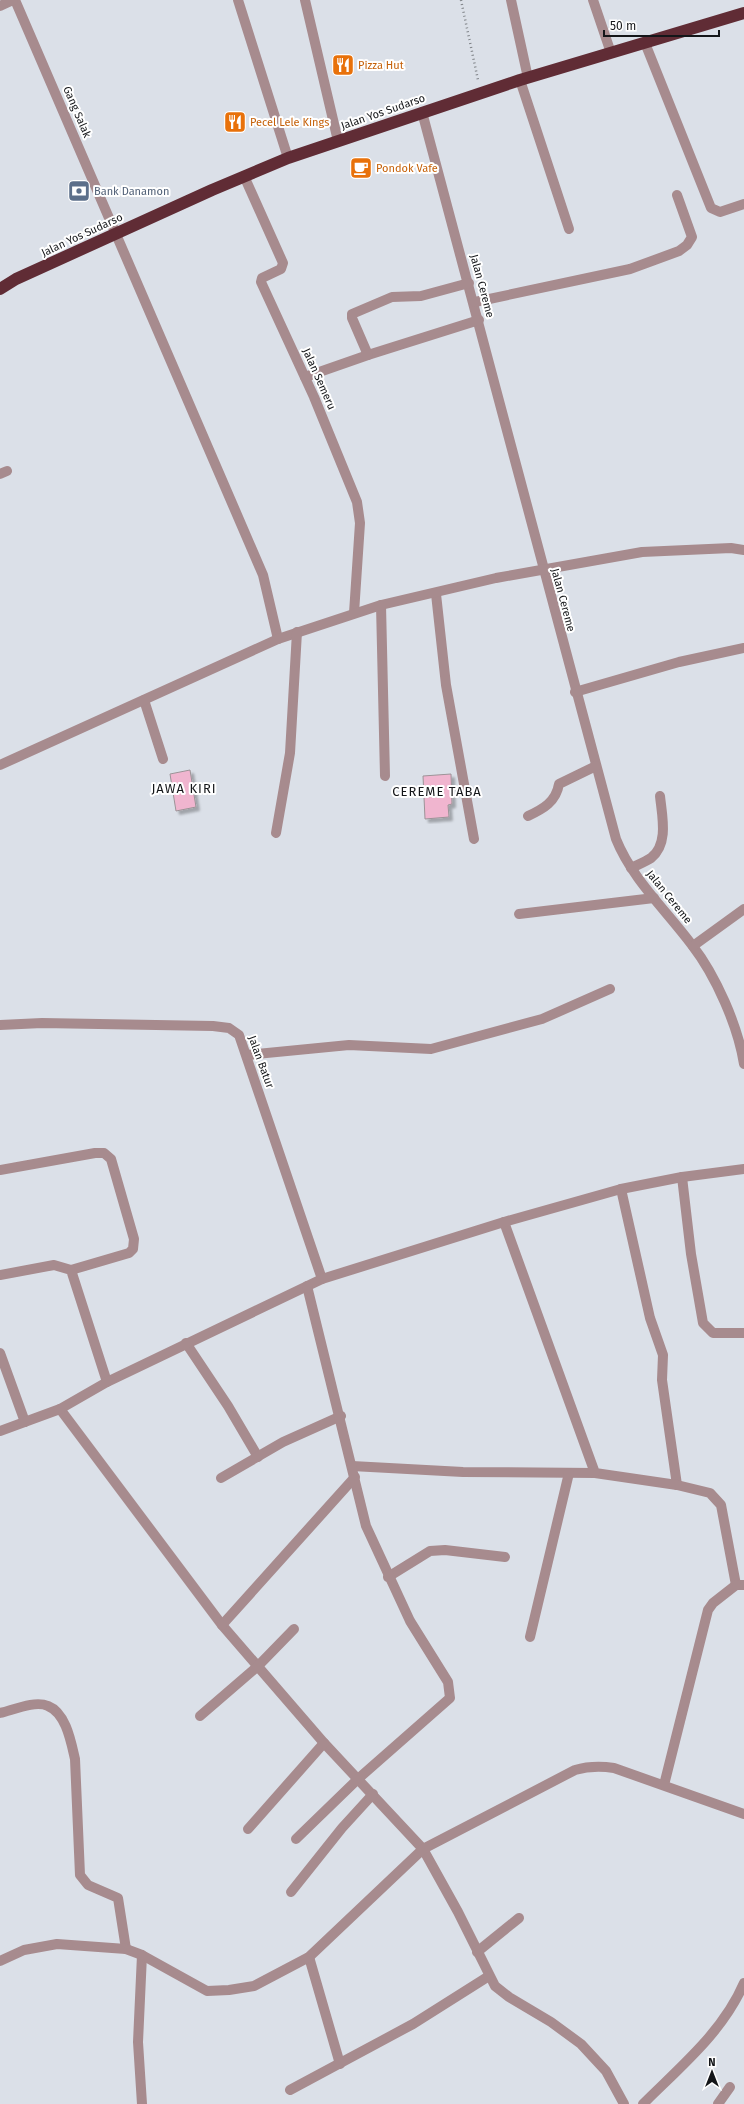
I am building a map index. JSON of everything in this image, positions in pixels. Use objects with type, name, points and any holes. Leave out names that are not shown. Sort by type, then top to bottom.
[{"type":"highway","name":"Jalan Yos Sudarso","points":[[0,289],[16,279],[116,233],[288,158],[524,79],[744,13]]},
{"type":"street","points":[[0,6],[14,0]]},
{"type":"street","name":"Gang Salak","points":[[14,0],[263,575],[278,639]]},
{"type":"street","points":[[238,0],[288,158]]},
{"type":"street","points":[[305,0],[338,141]]},
{"type":"street","points":[[511,0],[524,79],[569,229]]},
{"type":"street","points":[[593,0],[611,53]]},
{"type":"street","points":[[645,43],[711,208],[720,212],[744,204]]},
{"type":"street","name":"Jalan Cereme","points":[[422,112],[479,320],[575,692],[616,839],[631,868],[693,946],[707,969],[724,1002],[743,1051],[744,1064]]},
{"type":"street","name":"Jalan Semeru","points":[[244,176],[283,262],[281,269],[262,278],[261,282],[306,377],[351,488],[359,512],[354,613]]},
{"type":"street","points":[[474,302],[630,269],[680,251],[687,245],[692,236],[677,195]]},
{"type":"street","points":[[368,355],[352,318],[352,314],[392,297],[421,296],[469,284]]},
{"type":"street","points":[[306,377],[368,355],[479,320]]},
{"type":"street","points":[[0,765],[278,639],[381,605],[436,594],[496,578],[642,552],[730,548],[744,550]]},
{"type":"street","points":[[436,594],[446,685],[474,839]]},
{"type":"street","points":[[381,605],[385,776]]},
{"type":"street","points":[[276,834],[291,748],[297,632]]},
{"type":"street","points":[[575,692],[679,662],[744,648]]},
{"type":"street","points":[[144,700],[163,759]]},
{"type":"street","points":[[528,816],[548,806],[557,792],[559,784],[596,766]]},
{"type":"street","points":[[631,868],[652,857],[661,842],[664,830],[660,796]]},
{"type":"street","points":[[519,914],[654,898]]},
{"type":"street","points":[[693,946],[744,909]]},
{"type":"street","points":[[247,1055],[349,1044],[431,1049],[542,1019],[610,989]]},
{"type":"street","name":"Jalan Batur","points":[[0,1025],[42,1023],[228,1028],[238,1035],[247,1055],[322,1279]]},
{"type":"street","points":[[0,1170],[95,1153],[104,1154],[111,1159],[134,1240],[133,1249],[129,1253],[71,1270],[54,1265],[0,1275]]},
{"type":"street","points":[[0,1431],[60,1409],[107,1382],[322,1279],[504,1222],[621,1189],[744,1169]]},
{"type":"street","points":[[682,1178],[691,1254],[703,1324],[712,1333],[744,1333]]},
{"type":"street","points":[[621,1189],[650,1318],[662,1355],[662,1380],[677,1485]]},
{"type":"street","points":[[504,1222],[595,1473]]},
{"type":"street","points":[[71,1270],[107,1382]]},
{"type":"street","points":[[296,1839],[359,1778],[450,1698],[448,1682],[410,1621],[388,1577],[364,1520],[341,1416],[307,1286]]},
{"type":"street","points":[[186,1343],[228,1406],[258,1457]]},
{"type":"street","points":[[0,1353],[25,1422]]},
{"type":"street","points":[[60,1409],[222,1625],[324,1743],[359,1778],[423,1849],[458,1912],[495,1986],[509,1997],[551,2022],[581,2044],[606,2072],[621,2103]]},
{"type":"street","points":[[221,1478],[283,1442],[341,1416]]},
{"type":"street","points":[[352,1466],[463,1472],[595,1473],[677,1485],[710,1493],[721,1505],[740,1585],[712,1603],[708,1610],[664,1785]]},
{"type":"street","points":[[530,1637],[569,1473]]},
{"type":"street","points":[[222,1625],[355,1477]]},
{"type":"street","points":[[388,1577],[430,1551],[445,1550],[505,1558]]},
{"type":"street","points":[[200,1716],[258,1666],[294,1629]]},
{"type":"street","points":[[0,1713],[24,1706],[47,1705],[56,1711],[63,1721],[72,1743],[75,1759],[80,1876],[88,1885],[118,1898],[126,1949]]},
{"type":"street","points":[[248,1828],[324,1743]]},
{"type":"street","points":[[0,1961],[24,1950],[57,1944],[126,1949],[142,1955],[207,1991],[229,1990],[254,1986],[309,1957],[423,1849],[574,1770],[586,1767],[596,1766],[614,1768],[744,1814]]},
{"type":"street","points":[[291,1892],[342,1828],[373,1794]]},
{"type":"street","points":[[477,1952],[519,1918]]},
{"type":"street","points":[[142,1955],[138,2042],[142,2104]]},
{"type":"street","points":[[309,1957],[340,2064]]},
{"type":"street","points":[[290,2090],[413,2024],[489,1976]]},
{"type":"street","points":[[643,2104],[715,2031],[731,2008],[744,1983]]},
{"type":"street","points":[[718,2104],[730,2087]]},
{"type":"path","points":[[461,0],[481,93]]},
{"type":"building","points":[[190,770],[196,807],[176,811],[170,774]]},
{"type":"building","points":[[451,774],[452,804],[448,805],[449,817],[425,819],[423,776]]},
{"type":"place","name":"Pizza Hut","points":[[343,65]]},
{"type":"place","name":"Pecel Lele Kings","points":[[235,122]]},
{"type":"place","name":"Pondok Vafe","points":[[361,168]]},
{"type":"place","name":"Bank Danamon","points":[[79,191]]},
{"type":"district","name":"JAWA KIRI","points":[[184,788]]},
{"type":"district","name":"CEREME TABA","points":[[437,791]]}]
